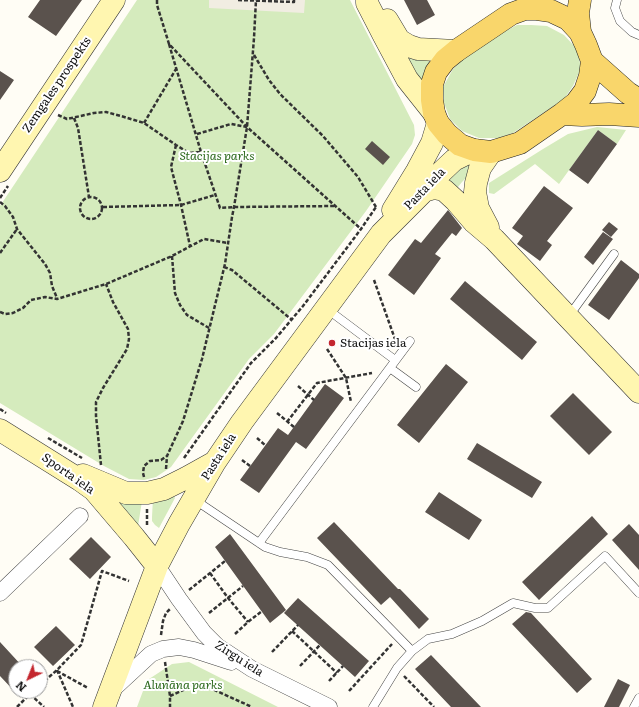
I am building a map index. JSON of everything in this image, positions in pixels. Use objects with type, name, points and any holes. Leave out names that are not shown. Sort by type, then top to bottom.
[{"type":"main road","name":"Zemgales prospekts","points":[[0,171],[114,0]]},
{"type":"main road","points":[[367,0],[367,3],[407,79],[447,134],[460,144],[483,151],[520,143],[576,103],[585,91],[590,76],[592,61]]},
{"type":"main road","points":[[376,0],[400,40],[409,46],[418,49],[456,50]]},
{"type":"main road","points":[[580,0],[578,14],[580,32]]},
{"type":"main road","points":[[436,118],[432,100],[432,84],[436,72],[445,60],[456,50],[512,14],[541,4],[551,11],[568,19],[580,32],[592,61],[628,93],[639,100]]},
{"type":"main road","points":[[562,114],[609,114],[639,116]]},
{"type":"main road","name":"Pasta iela","points":[[107,700],[157,566],[192,499],[242,422],[325,308],[371,232],[396,204],[418,171],[432,143],[436,118]]},
{"type":"main road","points":[[483,151],[475,192],[478,208],[494,239]]},
{"type":"main road","name":"Pasta iela","points":[[371,232],[424,191],[454,160],[483,151]]},
{"type":"main road","points":[[424,191],[434,188],[444,190],[456,201],[474,222],[494,239],[639,392]]},
{"type":"main road","name":"Sporta iela","points":[[3,422],[53,463],[94,490],[157,566]]},
{"type":"main road","points":[[53,463],[126,493],[147,493],[164,489],[215,462]]},
{"type":"street","points":[[0,593],[80,516]]},
{"type":"street","name":"Zirgu iela","points":[[157,566],[204,633],[217,646],[252,669],[329,707]]},
{"type":"street","points":[[107,700],[151,654],[162,649],[179,647],[194,650],[252,669]]},
{"type":"lane","points":[[617,0],[615,8],[620,21],[632,32],[639,35]]},
{"type":"lane","points":[[567,316],[574,309],[614,254]]},
{"type":"lane","points":[[325,308],[398,357]]},
{"type":"lane","points":[[259,543],[410,340]]},
{"type":"lane","points":[[389,369],[416,387]]},
{"type":"lane","points":[[192,499],[265,547],[280,552],[307,557],[328,566],[412,652]]},
{"type":"lane","points":[[372,707],[397,668],[412,652],[428,640],[452,634],[482,621],[513,603],[535,608],[548,608],[605,556],[639,593]]},
{"type":"lane","points":[[634,707],[639,698]]},
{"type":"path","points":[[157,0],[157,5],[201,152],[220,208],[336,206]]},
{"type":"path","points":[[238,0],[294,2],[294,0]]},
{"type":"path","points":[[166,470],[167,456],[183,421],[202,359],[224,267],[247,127],[256,0]]},
{"type":"path","points":[[169,44],[247,127],[336,206],[371,232]]},
{"type":"path","points":[[253,54],[269,80],[280,94],[322,136],[358,177],[376,207]]},
{"type":"path","points":[[144,123],[176,69]]},
{"type":"path","points":[[56,114],[67,119],[94,112],[106,112],[144,123],[189,153],[201,152]]},
{"type":"path","points":[[74,118],[78,128],[89,197]]},
{"type":"path","points":[[196,134],[231,124],[247,127]]},
{"type":"path","points":[[176,145],[170,167],[181,205],[190,246]]},
{"type":"path","points":[[103,208],[181,205],[215,195]]},
{"type":"path","points":[[89,197],[98,199],[103,208],[102,212],[96,219],[86,218],[83,216],[80,209],[80,205],[89,197]]},
{"type":"path","points":[[182,461],[251,363],[276,338],[303,306],[371,232],[376,207],[380,201]]},
{"type":"path","points":[[0,202],[6,206],[13,217],[17,229],[45,264],[50,273],[52,286],[57,299]]},
{"type":"path","points":[[0,253],[17,229]]},
{"type":"path","points":[[0,312],[6,314],[13,313],[22,308],[31,300],[46,298],[57,299],[106,284],[172,256],[204,239],[228,243]]},
{"type":"path","points":[[172,256],[175,293],[180,305],[187,315],[210,328]]},
{"type":"path","points":[[224,267],[232,270],[292,320]]},
{"type":"path","points":[[374,280],[398,357]]},
{"type":"path","points":[[101,469],[96,402],[127,349],[129,339],[128,329],[113,302],[106,284]]},
{"type":"path","points":[[327,349],[346,378],[354,416]]},
{"type":"path","points":[[288,422],[316,383],[389,369]]},
{"type":"path","points":[[298,386],[314,400]]},
{"type":"path","points":[[0,409],[3,422]]},
{"type":"path","points":[[277,413],[294,427]]},
{"type":"path","points":[[47,437],[88,461]]},
{"type":"path","points":[[257,438],[265,445]]},
{"type":"path","points":[[145,478],[143,473],[144,466],[150,461],[161,460],[167,456]]},
{"type":"path","points":[[242,460],[250,466]]},
{"type":"path","points":[[170,707],[170,696],[160,633],[166,613],[179,599],[225,561]]},
{"type":"path","points":[[48,678],[80,645],[102,571],[128,581]]},
{"type":"path","points":[[210,573],[248,622]]},
{"type":"path","points":[[209,612],[243,586]]},
{"type":"path","points":[[235,634],[262,611]]},
{"type":"path","points":[[272,652],[298,625]]},
{"type":"path","points":[[292,631],[337,673]]},
{"type":"path","points":[[348,691],[398,637]]},
{"type":"path","points":[[300,666],[320,645]]},
{"type":"path","points":[[329,681],[343,666]]},
{"type":"path","points":[[397,668],[434,707]]},
{"type":"path","points":[[57,670],[88,688]]},
{"type":"path","points":[[57,670],[73,707]]},
{"type":"path","points":[[170,696],[199,683],[252,707]]},
{"type":"path","points":[[17,707],[25,699]]},
{"type":"path","points":[[35,699],[44,707]]},
{"type":"green space","name":"Stacijas parks","points":[[137,0],[350,0],[414,125],[415,135],[412,144],[366,211],[274,334],[249,359],[171,467],[156,477],[144,480],[129,479],[104,466],[0,403],[0,206]]},
{"type":"green space","points":[[517,25],[547,26],[564,35],[577,49],[581,68],[573,86],[564,99],[513,133],[498,138],[479,138],[462,131],[450,119],[444,103],[443,87],[453,69],[464,58],[500,34]]},
{"type":"green space","points":[[402,56],[429,61],[421,84]]},
{"type":"green space","points":[[597,127],[626,130],[617,144],[598,130],[559,184],[535,164],[494,194],[489,193],[489,183],[543,149],[568,134]]},
{"type":"green space","points":[[470,163],[466,178],[454,192],[445,179]]},
{"type":"green space","points":[[173,495],[175,498],[159,528],[152,521],[153,498]]},
{"type":"green space","points":[[142,501],[138,526],[120,505],[120,502]]},
{"type":"green space","name":"Alunāna parks","points":[[189,662],[278,707],[137,707],[149,679],[172,664]]},
{"type":"shaded area","points":[[209,0],[305,0],[304,13],[209,8]]},
{"type":"building","points":[[40,0],[82,0],[56,36],[28,17]]},
{"type":"building","points":[[404,0],[427,0],[435,15],[417,25]]},
{"type":"building","points":[[0,71],[14,80],[0,100]]},
{"type":"building","points":[[598,130],[617,144],[588,184],[569,170]]},
{"type":"building","points":[[372,141],[390,157],[383,165],[365,149]]},
{"type":"building","points":[[544,186],[573,208],[547,241],[552,245],[540,261],[517,244],[523,236],[512,228]]},
{"type":"building","points":[[448,210],[462,228],[456,236],[452,233],[435,254],[441,258],[414,295],[388,275],[415,239],[421,243]]},
{"type":"building","points":[[609,222],[618,229],[611,237],[602,230]]},
{"type":"building","points":[[603,232],[613,239],[593,265],[584,257]]},
{"type":"building","points":[[621,260],[639,274],[639,278],[609,320],[588,305]]},
{"type":"building","points":[[465,281],[537,342],[522,360],[450,299]]},
{"type":"building","points":[[446,364],[468,382],[419,443],[397,425]]},
{"type":"building","points":[[325,384],[344,398],[306,449],[296,442],[259,493],[240,480],[278,428],[288,435]]},
{"type":"building","points":[[573,393],[612,432],[589,455],[550,416]]},
{"type":"building","points":[[477,443],[542,482],[532,498],[467,459]]},
{"type":"building","points":[[439,492],[482,520],[469,540],[425,512]]},
{"type":"building","points":[[592,516],[608,534],[539,600],[522,582]]},
{"type":"building","points":[[334,522],[429,619],[419,629],[390,597],[381,605],[317,538]]},
{"type":"building","points":[[629,524],[639,535],[639,570],[612,540]]},
{"type":"building","points":[[230,534],[286,610],[270,623],[215,547]]},
{"type":"building","points":[[91,537],[111,557],[90,579],[69,559]]},
{"type":"building","points":[[298,598],[369,661],[355,677],[284,613]]},
{"type":"building","points":[[526,612],[531,613],[592,679],[577,693],[512,624]]},
{"type":"building","points":[[56,626],[75,645],[53,666],[48,659],[46,659],[34,647]]},
{"type":"building","points":[[0,642],[16,659],[8,659],[8,684],[0,676]]},
{"type":"building","points":[[431,655],[481,707],[451,707],[415,669]]},
{"type":"building","points":[[618,679],[630,685],[619,707],[604,707]]},
{"type":"place","name":"Stacijas iela","points":[[332,343]]}]
